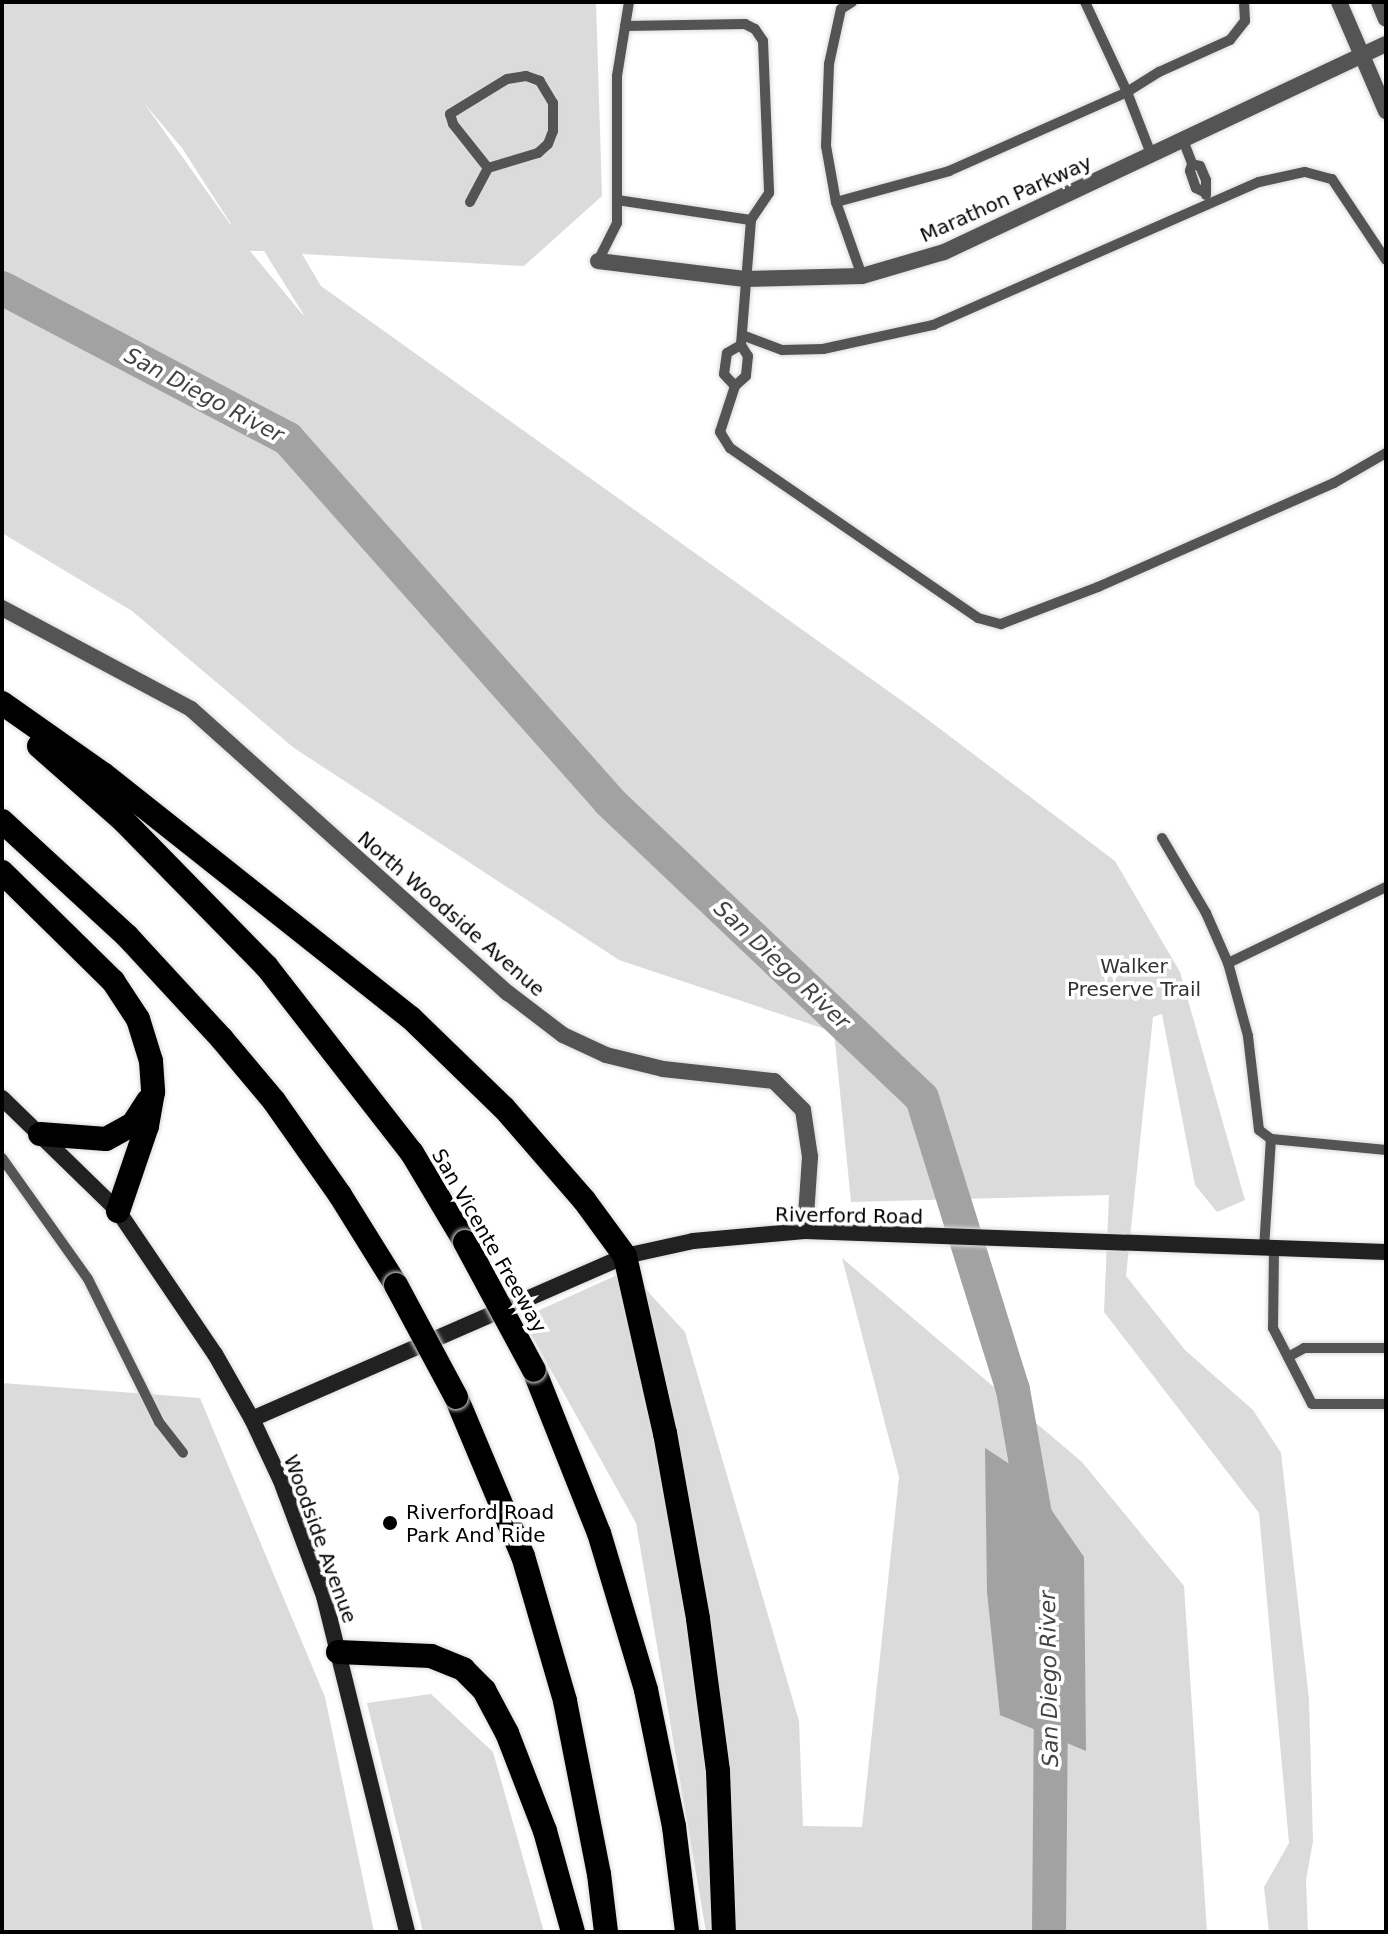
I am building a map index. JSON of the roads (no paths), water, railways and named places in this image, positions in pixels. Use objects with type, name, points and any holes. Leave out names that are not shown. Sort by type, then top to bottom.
[{"type":"highway","points":[[2,703],[103,774],[411,1018],[504,1108],[584,1200],[625,1256],[665,1433],[698,1619],[718,1771],[724,1932]]},
{"type":"highway","name":"San Vicente Freeway","points":[[2,712],[124,821],[267,967],[412,1153],[465,1242],[534,1370],[599,1533],[646,1690],[674,1827],[687,1932]]},
{"type":"highway","points":[[2,821],[127,936],[222,1039],[274,1101],[324,1172],[396,1285],[456,1397],[523,1556],[565,1701],[599,1874],[606,1932]]},
{"type":"highway","points":[[2,872],[113,981],[138,1019],[151,1061],[153,1092],[147,1126],[118,1211]]},
{"type":"highway","points":[[40,1134],[106,1139],[133,1124],[153,1092]]},
{"type":"highway","points":[[338,1652],[431,1656],[463,1669],[484,1690],[507,1733],[545,1831],[573,1932]]},
{"type":"main road","name":"Woodside Avenue","points":[[2,1098],[118,1211],[215,1354],[252,1419],[292,1510],[324,1596],[407,1932]]},
{"type":"main road","name":"Riverford Road","points":[[252,1419],[625,1256],[693,1241],[805,1231],[1386,1252]]},
{"type":"street","points":[[1339,2],[1386,111]]},
{"type":"street","points":[[1379,2],[1386,19]]},
{"type":"street","name":"Marathon Parkway","points":[[598,261],[745,279],[862,276],[944,252],[1386,44]]},
{"type":"street","name":"North Woodside Avenue","points":[[2,608],[191,709],[508,993],[563,1035],[606,1055],[663,1069],[774,1081],[803,1110],[810,1157],[805,1231]]},
{"type":"lane","points":[[598,261],[617,223],[617,76],[629,2]]},
{"type":"lane","points":[[852,2],[841,9],[829,64],[826,146],[836,202],[862,276]]},
{"type":"lane","points":[[1085,2],[1127,92],[1151,154]]},
{"type":"lane","points":[[836,202],[949,171],[1127,92],[1159,72],[1230,40],[1245,21],[1244,2]]},
{"type":"lane","points":[[625,26],[745,24],[755,29],[763,41],[769,193],[751,220],[741,340],[748,356],[746,376],[735,386],[720,432],[730,448],[978,618],[1001,624],[1098,587],[1320,489],[1386,453]]},
{"type":"lane","points":[[470,202],[488,168],[538,153],[548,144],[553,131],[553,103],[540,81],[526,76],[507,79],[450,114],[453,124],[488,168]]},
{"type":"lane","points":[[1183,140],[1192,164],[1190,171],[1196,188],[1204,192],[1209,203]]},
{"type":"lane","points":[[741,340],[782,350],[823,349],[933,325],[1259,182],[1305,172],[1332,179],[1386,260]]},
{"type":"lane","points":[[617,200],[751,220]]},
{"type":"lane","points":[[735,386],[724,374],[725,363],[727,353],[741,340]]},
{"type":"lane","points":[[1162,838],[1206,913],[1228,963],[1248,1036],[1259,1130],[1271,1139],[1386,1150]]},
{"type":"lane","points":[[1228,963],[1386,887]]},
{"type":"lane","points":[[1271,1139],[1269,1249],[1273,1328],[1312,1404],[1386,1404]]},
{"type":"lane","points":[[2,1158],[88,1279],[159,1422],[183,1453]]},
{"type":"lane","points":[[1288,1357],[1304,1348],[1386,1348]]},
{"type":"water","points":[[985,1448],[1028,1476],[1084,1557],[1086,1751],[1000,1715],[987,1592]]},
{"type":"waterway","name":"San Diego River","points":[[2,288],[288,439],[609,801],[922,1098],[1013,1390],[1036,1521]]},
{"type":"waterway","name":"San Diego River","points":[[1049,1932],[1051,1692]]},
{"type":"place","name":"Riverford Road Park And Ride","points":[[390,1523]]},
{"type":"park label","name":"Walker Preserve Trail","points":[[1134,978]]}]
